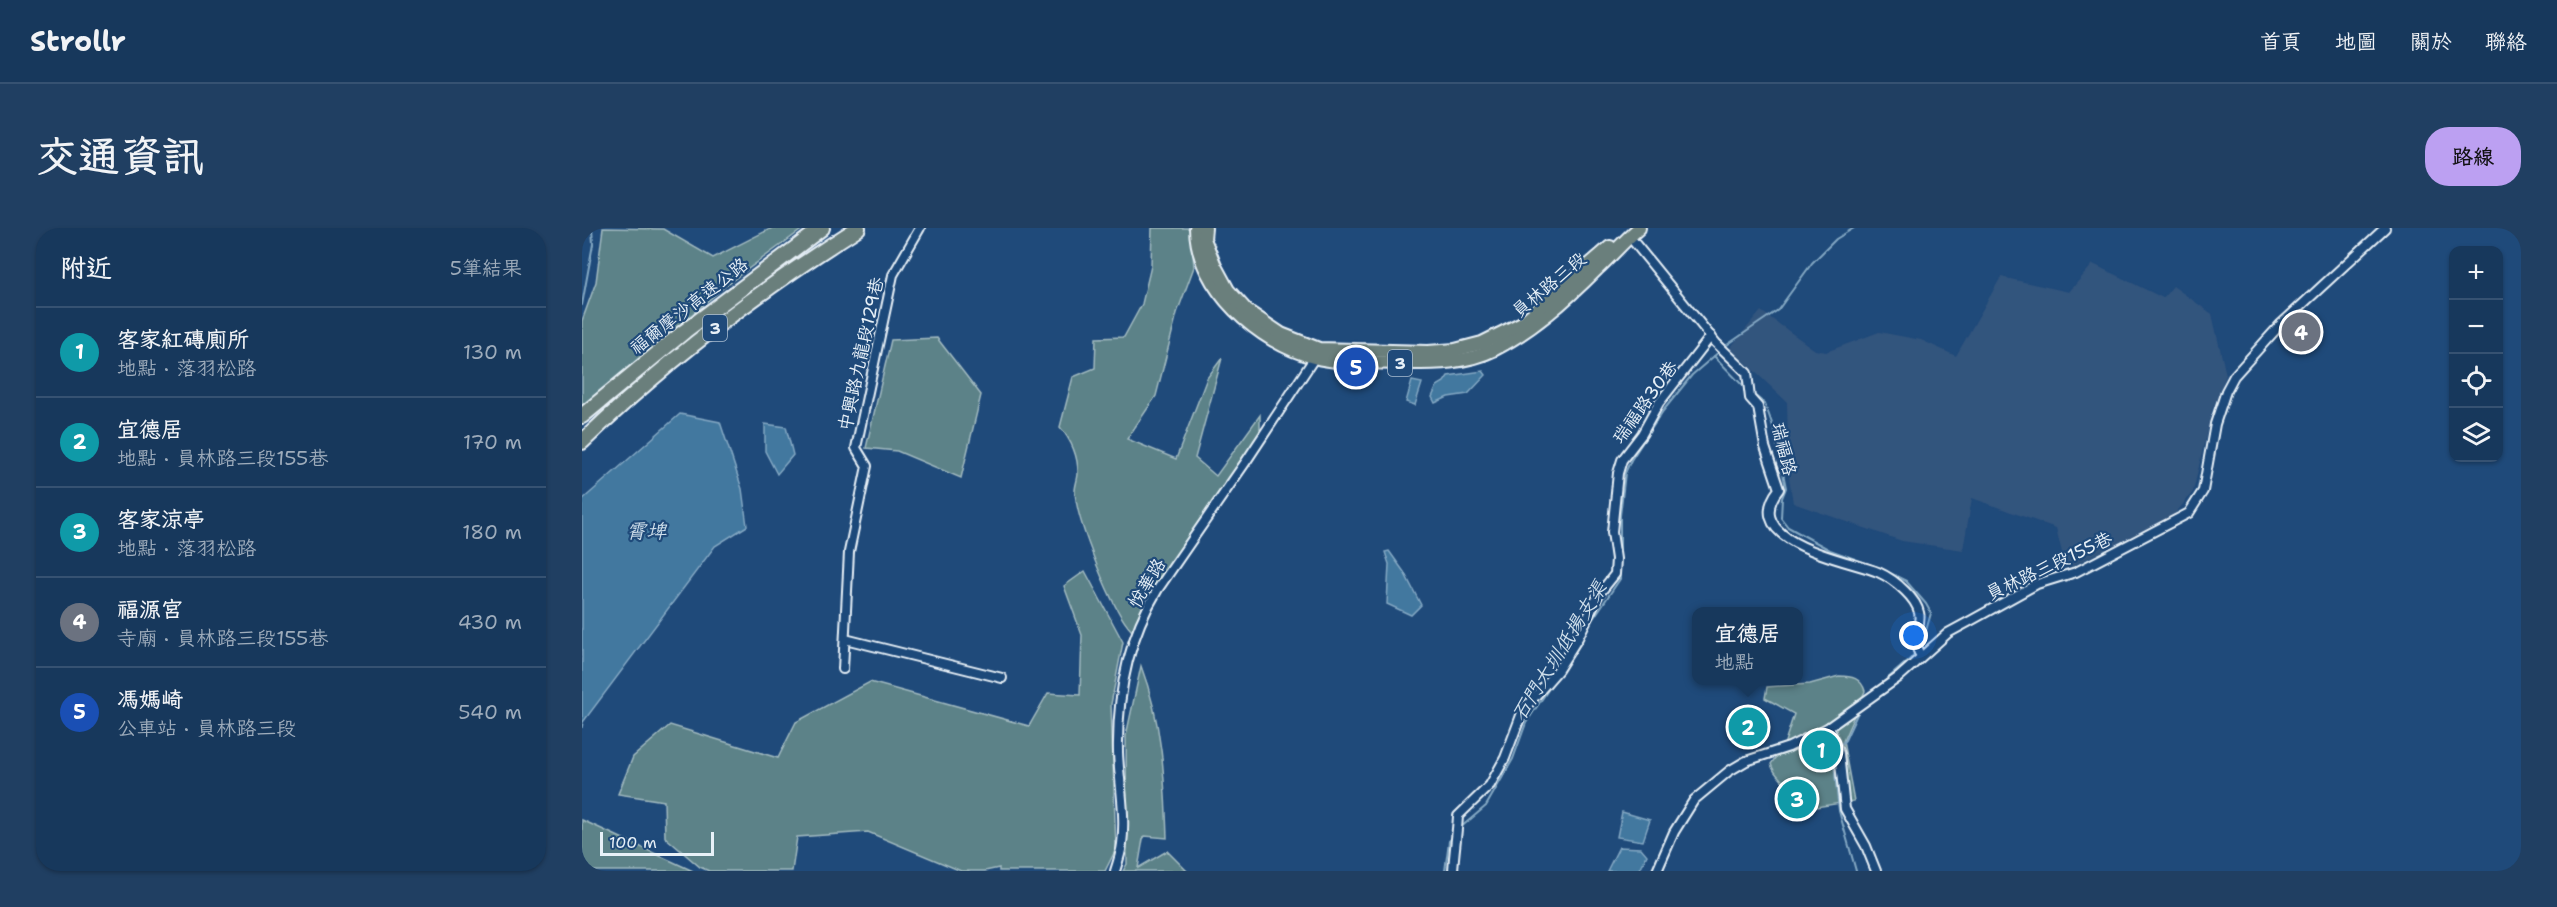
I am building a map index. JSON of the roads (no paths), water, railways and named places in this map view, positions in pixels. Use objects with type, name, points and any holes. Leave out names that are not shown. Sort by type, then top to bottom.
[{"type":"highway","name":"福爾摩沙高速公路","points":[[582,416],[693,324],[822,228]]},
{"type":"highway","name":"福爾摩沙高速公路","points":[[582,442],[697,341],[819,252],[858,228]]},
{"type":"main road","name":"員林路三段","points":[[1196,228],[1202,261],[1221,293],[1251,326],[1278,342],[1317,353],[1432,364],[1474,357],[1493,350],[1548,314],[1634,232]]},
{"type":"main road","name":"員林路三段","points":[[1205,228],[1204,239],[1228,290],[1247,311],[1281,334],[1317,353]]},
{"type":"street","name":"中興路九龍段129巷","points":[[843,669],[849,552],[867,466],[856,448],[892,274],[920,228]]},
{"type":"street","name":"員林路三段155巷","points":[[1658,871],[1674,832],[1694,800],[1720,778],[1746,761],[1789,747],[1829,727],[1899,677],[1919,653],[1948,633],[2037,584],[2076,572],[2189,513],[2203,491],[2215,424],[2226,392],[2235,376],[2280,326],[2385,228]]},
{"type":"street","name":"瑞福路","points":[[1634,232],[1711,336],[1747,373],[1749,395],[1758,407],[1765,447],[1779,489],[1770,500],[1768,516],[1774,527],[1821,555],[1879,573],[1904,589],[1920,614],[1920,626],[1915,637],[1919,653]]},
{"type":"street","name":"瑞福路30巷","points":[[1453,871],[1454,848],[1459,834],[1458,816],[1490,785],[1505,758],[1523,710],[1558,670],[1578,638],[1599,594],[1615,574],[1616,559],[1612,532],[1618,473],[1622,460],[1642,434],[1659,403],[1711,336]]},
{"type":"street","name":"悅華路","points":[[1115,871],[1122,844],[1123,822],[1118,751],[1119,718],[1124,677],[1132,641],[1158,589],[1317,353]]},
{"type":"street","points":[[844,639],[1002,678]]},
{"type":"street","points":[[1829,727],[1838,750],[1845,809],[1866,846],[1876,871]]},
{"type":"water","points":[[1483,371],[1486,375],[1468,394],[1448,397],[1435,403],[1432,397],[1437,386],[1448,376]]},
{"type":"water","points":[[1412,381],[1422,383],[1415,405],[1406,402]]},
{"type":"water","name":"霄埤","points":[[680,414],[720,422],[742,489],[747,526],[715,546],[583,722],[582,728],[582,500]]},
{"type":"water","points":[[765,424],[786,427],[793,455],[777,474],[765,451]]},
{"type":"water","points":[[1389,551],[1404,572],[1421,605],[1411,615],[1387,604],[1389,564],[1385,552]]},
{"type":"water","points":[[1622,812],[1650,820],[1643,841],[1617,837]]},
{"type":"water","points":[[1619,847],[1641,848],[1647,855],[1639,871],[1607,871]]},
{"type":"waterway","points":[[582,305],[593,244],[592,228]]},
{"type":"waterway","name":"石門大圳低揚支渠","points":[[1724,347],[1778,310],[1812,263],[1836,239],[1854,228]]},
{"type":"waterway","name":"石門大圳低揚支渠","points":[[1584,632],[1620,579],[1620,516],[1625,473],[1631,460],[1663,411],[1692,375],[1720,351]]},
{"type":"waterway","points":[[1714,356],[1746,389]]},
{"type":"waterway","points":[[1753,394],[1765,404],[1774,429],[1786,488],[1782,498],[1781,518],[1788,527],[1830,550],[1880,568],[1906,581],[1931,613],[1922,645],[1910,659],[1864,699]]},
{"type":"waterway","name":"石門大圳低揚支渠","points":[[1460,828],[1486,806],[1513,759],[1526,723],[1556,678]]},
{"type":"waterway","points":[[1839,747],[1845,740],[1859,710]]},
{"type":"waterway","points":[[1836,752],[1833,755],[1839,811],[1856,871]]},
{"type":"waterway","name":"石門大圳低揚支渠","points":[[1445,871],[1449,841],[1453,837]]},
{"type":"place","name":"福源宮","points":[[2301,332]]},
{"type":"place","name":"馮媽崎","points":[[1356,367]]},
{"type":"place","name":"宜德居","points":[[1748,727]]},
{"type":"place","name":"客家紅磚廁所","points":[[1821,750]]},
{"type":"place","name":"客家涼亭","points":[[1797,799]]}]
